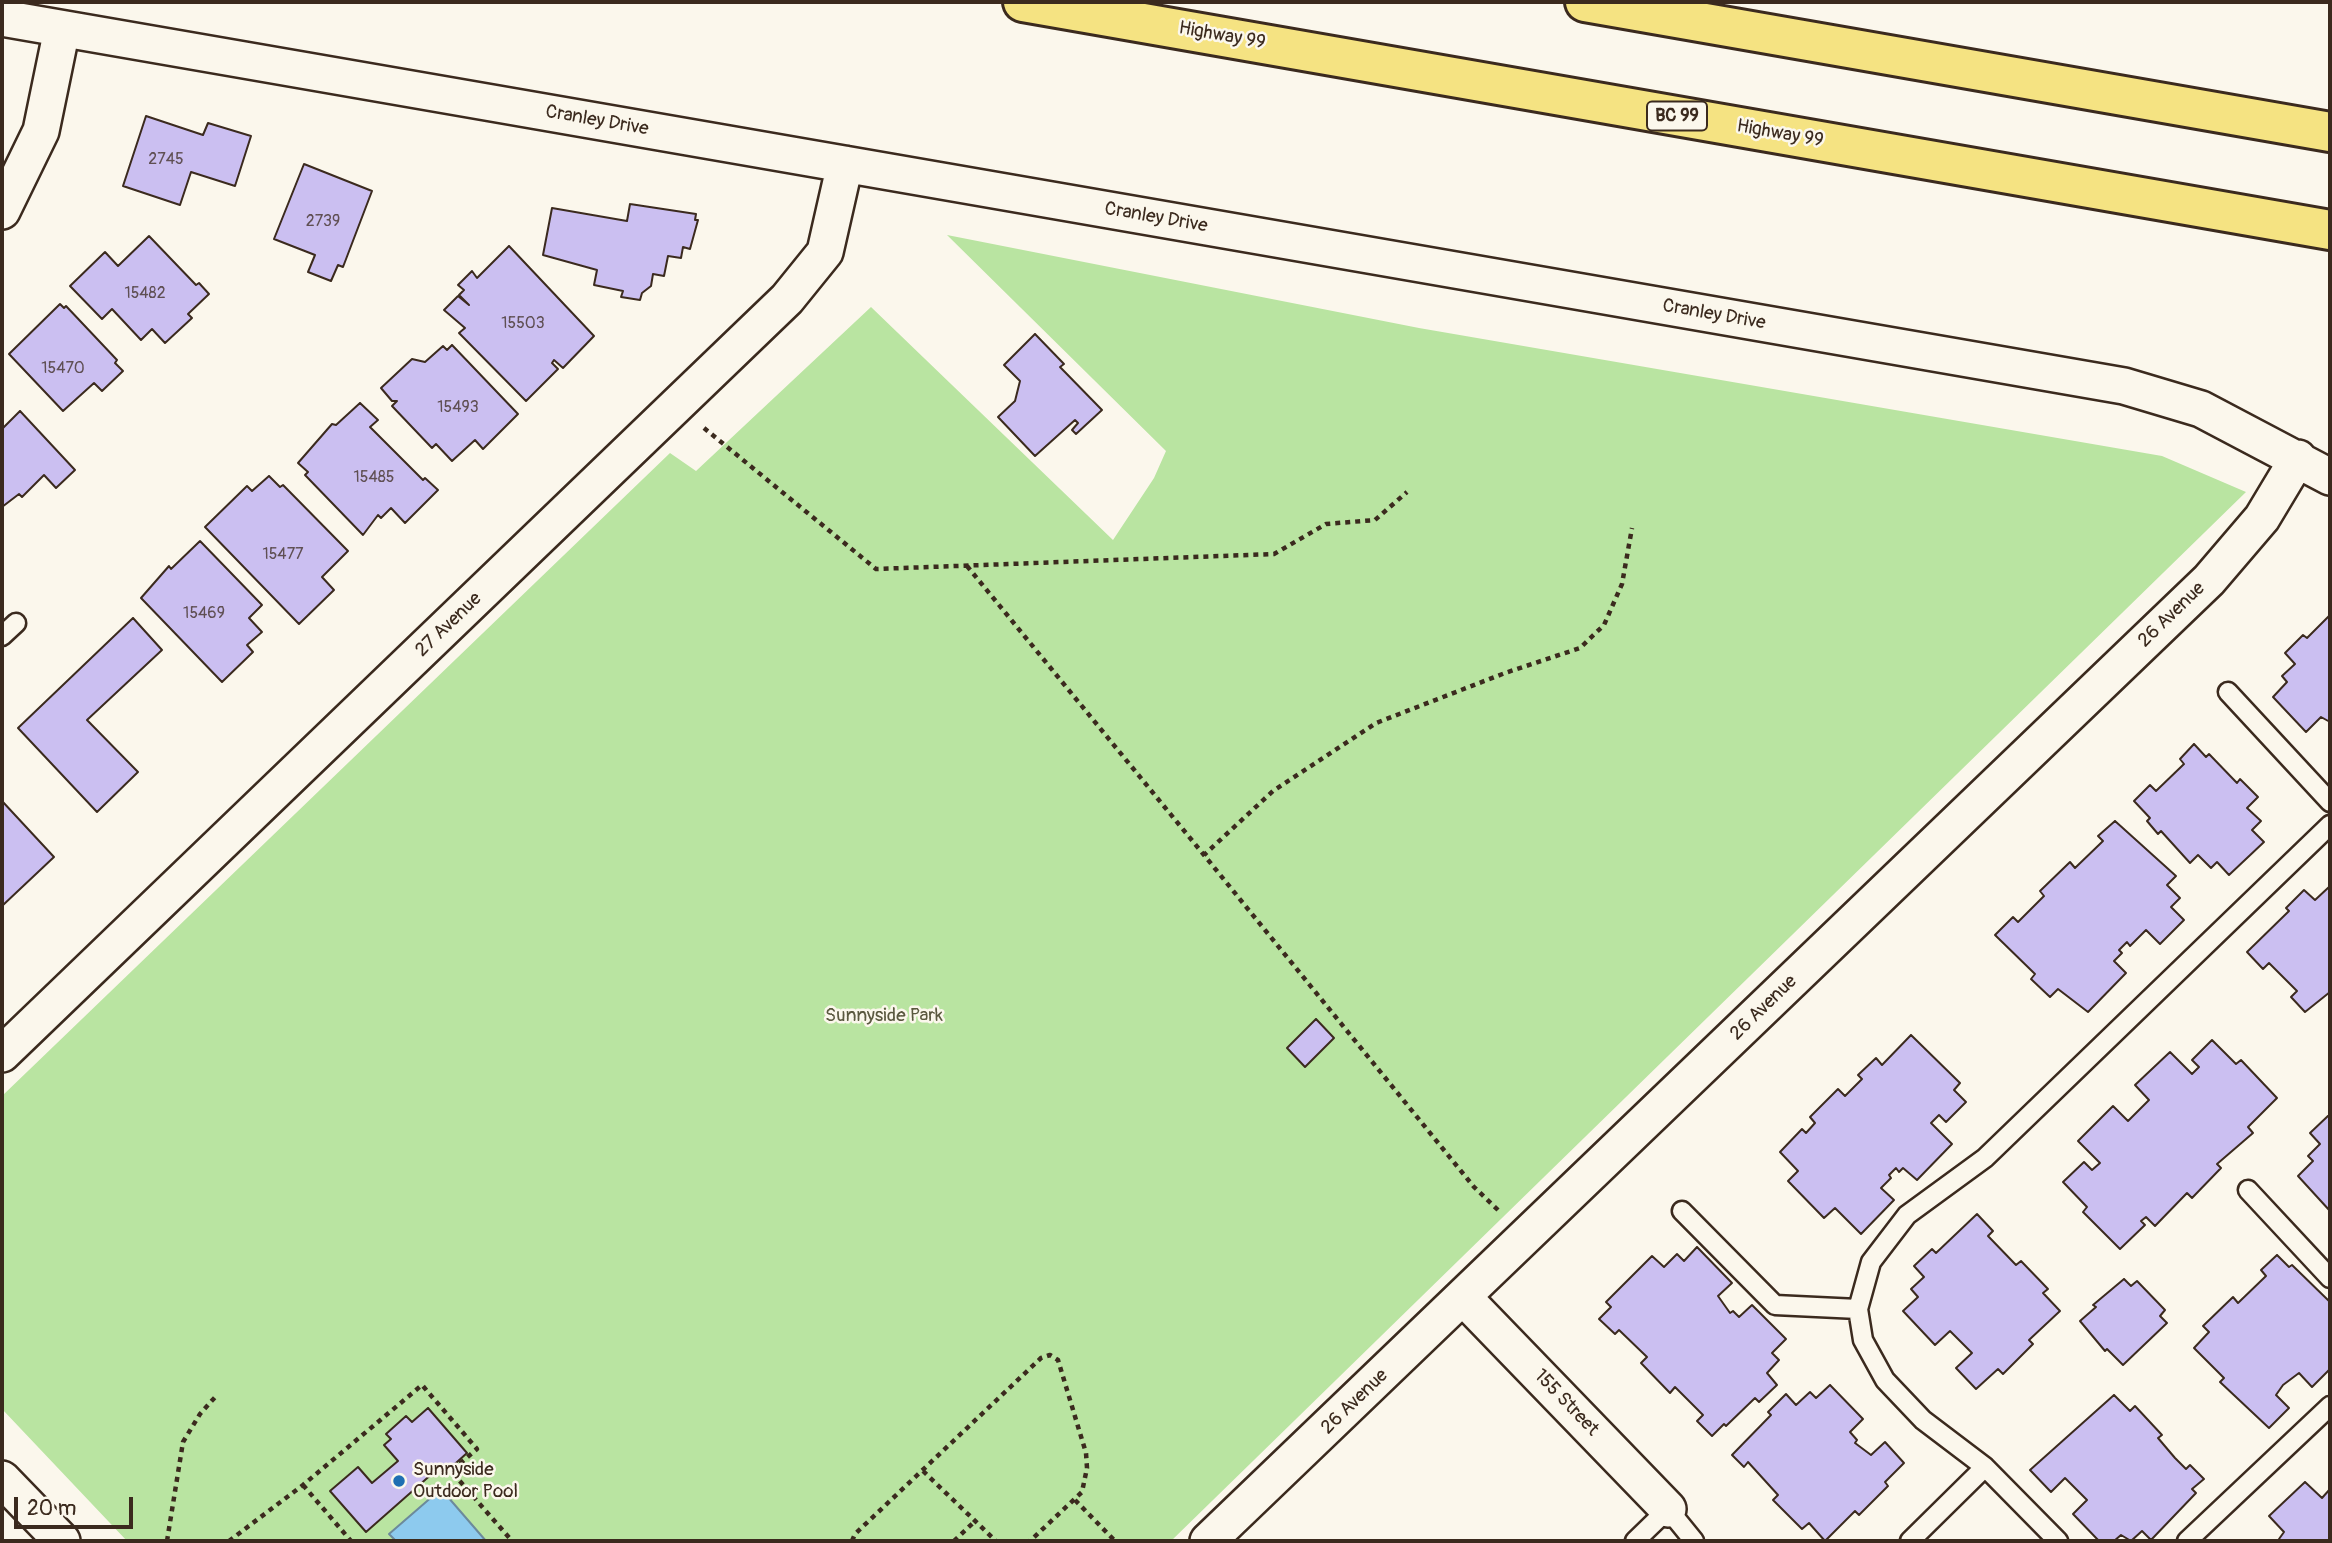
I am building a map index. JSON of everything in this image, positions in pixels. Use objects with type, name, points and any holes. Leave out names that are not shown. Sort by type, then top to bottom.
[{"type":"highway","name":"Highway 99","points":[[1023,2],[2330,230]]},
{"type":"highway","points":[[1585,2],[2330,132]]},
{"type":"street","name":"Cranley Drive","points":[[2,19],[2124,386],[2201,409],[2298,457],[2330,477]]},
{"type":"street","points":[[2,212],[41,131],[62,29]]},
{"type":"street","name":"27 Avenue","points":[[2,1054],[787,299],[825,252],[845,164]]},
{"type":"street","name":"26 Avenue","points":[[1208,1541],[2209,580],[2262,518],[2298,457]]},
{"type":"street","name":"155 Street","points":[[1464,1298],[1668,1509]]},
{"type":"street","points":[[2,1479],[62,1541]]},
{"type":"lane","points":[[2,636],[16,623]]},
{"type":"lane","points":[[2228,692],[2330,802]]},
{"type":"lane","points":[[2058,1541],[1985,1467],[1923,1420],[1885,1380],[1863,1339],[1858,1309],[1871,1262],[1907,1215],[1985,1158],[2330,825]]},
{"type":"lane","points":[[2248,1190],[2330,1278]]},
{"type":"lane","points":[[1682,1211],[1775,1305],[1858,1309]]},
{"type":"lane","points":[[2188,1541],[2330,1406]]},
{"type":"lane","points":[[1910,1541],[1985,1467]]},
{"type":"lane","points":[[1634,1541],[1668,1509],[1696,1540]]},
{"type":"path","points":[[702,425],[876,569],[1273,554],[1325,524],[1375,520],[1407,492]]},
{"type":"path","points":[[1204,855],[1273,792],[1376,723],[1504,673],[1580,648],[1604,625],[1622,584],[1632,528]]},
{"type":"path","points":[[967,566],[1474,1187],[1526,1236]]},
{"type":"path","points":[[852,1541],[855,1534],[1041,1358],[1050,1355],[1058,1360],[1086,1453],[1082,1492],[1030,1541]]},
{"type":"path","points":[[229,1541],[303,1485],[422,1385],[477,1449],[451,1471],[512,1541]]},
{"type":"path","points":[[167,1541],[183,1443],[200,1414],[217,1395]]},
{"type":"path","points":[[923,1471],[996,1541]]},
{"type":"path","points":[[303,1485],[351,1541]]},
{"type":"path","points":[[1075,1500],[1115,1541]]},
{"type":"path","points":[[954,1541],[974,1522]]},
{"type":"green space","name":"Sunnyside Park","points":[[947,235],[1419,328],[2162,456],[2246,492],[1171,1541],[127,1541],[2,1409],[2,1096],[670,453],[696,471],[871,307],[1113,540],[1154,478],[1166,451]]},
{"type":"water","points":[[441,1489],[486,1541],[396,1541],[389,1534]]},
{"type":"building","points":[[146,116],[203,135],[208,123],[251,136],[235,186],[191,172],[180,205],[123,186]]},
{"type":"building","points":[[304,164],[372,191],[343,267],[338,265],[331,281],[308,272],[315,255],[274,239]]},
{"type":"building","points":[[630,204],[696,214],[695,220],[698,220],[690,249],[683,247],[681,258],[668,256],[664,276],[653,274],[651,286],[642,293],[640,300],[621,297],[623,291],[594,285],[597,270],[543,255],[552,208],[627,221]]},
{"type":"building","points":[[149,236],[196,285],[199,283],[209,294],[188,314],[192,318],[165,343],[152,329],[141,340],[112,309],[102,319],[70,286],[105,252],[118,266]]},
{"type":"building","points":[[509,246],[594,336],[563,368],[554,360],[552,363],[558,369],[526,401],[459,333],[465,328],[444,310],[458,296],[469,305],[459,295],[464,290],[458,285],[472,271],[477,278]]},
{"type":"building","points":[[60,304],[64,308],[66,306],[117,360],[115,363],[123,371],[102,391],[94,383],[63,411],[9,354]]},
{"type":"building","points":[[1035,334],[1064,364],[1060,367],[1102,410],[1076,434],[1072,430],[1078,423],[1075,420],[1035,456],[998,417],[1015,401],[1020,381],[1004,365]]},
{"type":"building","points":[[452,345],[518,414],[483,449],[475,440],[452,461],[436,444],[432,448],[392,406],[397,401],[392,401],[381,388],[412,359],[425,362],[443,346],[447,350]]},
{"type":"building","points":[[360,403],[378,420],[370,427],[423,480],[425,478],[438,490],[405,523],[391,508],[381,518],[378,515],[363,535],[305,475],[308,472],[298,463],[332,424],[336,425]]},
{"type":"building","points":[[20,411],[75,470],[56,488],[44,475],[22,497],[19,494],[2,507],[2,429]]},
{"type":"building","points":[[269,476],[280,487],[283,485],[348,551],[322,577],[334,590],[299,624],[205,527],[247,486],[252,491]]},
{"type":"building","points":[[200,541],[262,605],[249,618],[262,632],[247,645],[253,652],[222,682],[141,598],[169,566],[171,569]]},
{"type":"building","points":[[2330,615],[2330,722],[2321,717],[2306,732],[2273,697],[2287,682],[2282,676],[2295,664],[2285,653],[2303,635],[2307,638]]},
{"type":"building","points":[[133,618],[162,650],[87,720],[138,772],[97,812],[18,728]]},
{"type":"building","points":[[2194,744],[2206,757],[2209,754],[2237,783],[2240,779],[2258,797],[2247,808],[2261,821],[2252,830],[2264,842],[2229,875],[2217,862],[2211,868],[2198,855],[2190,863],[2161,831],[2158,834],[2147,821],[2150,818],[2134,801],[2150,785],[2156,791],[2184,764],[2180,759]]},
{"type":"building","points":[[2,801],[54,857],[2,906]]},
{"type":"building","points":[[2115,821],[2176,876],[2167,885],[2180,898],[2171,907],[2184,920],[2160,944],[2146,930],[2130,946],[2127,942],[2114,961],[2126,973],[2088,1012],[2058,989],[2050,997],[2031,979],[2035,974],[1995,935],[2013,917],[2018,922],[2044,896],[2040,891],[2070,862],[2075,868],[2103,841],[2098,836]]},
{"type":"building","points":[[2329,887],[2330,992],[2305,1012],[2291,997],[2297,991],[2269,963],[2263,969],[2247,952],[2289,911],[2286,908],[2304,890],[2315,900]]},
{"type":"building","points":[[1316,1019],[1334,1038],[1305,1067],[1287,1048]]},
{"type":"building","points":[[1911,1035],[1960,1083],[1954,1090],[1966,1102],[1946,1122],[1939,1115],[1931,1123],[1952,1144],[1917,1180],[1903,1168],[1899,1172],[1896,1168],[1881,1188],[1894,1200],[1861,1234],[1835,1208],[1824,1218],[1788,1181],[1798,1171],[1780,1152],[1802,1129],[1806,1133],[1815,1123],[1810,1117],[1838,1089],[1845,1096],[1862,1079],[1858,1075],[1876,1058],[1882,1065]]},
{"type":"building","points":[[2212,1040],[2236,1064],[2241,1060],[2277,1098],[2248,1127],[2253,1133],[2217,1164],[2221,1168],[2192,1198],[2187,1193],[2155,1226],[2146,1217],[2141,1221],[2145,1225],[2120,1249],[2083,1212],[2087,1207],[2063,1182],[2084,1162],[2092,1170],[2100,1163],[2078,1141],[2113,1106],[2128,1121],[2149,1100],[2135,1085],[2170,1052],[2192,1074],[2199,1067],[2192,1060]]},
{"type":"building","points":[[2329,1115],[2330,1211],[2298,1176],[2313,1161],[2308,1156],[2320,1144],[2310,1133]]},
{"type":"building","points":[[1977,1214],[1993,1231],[1988,1236],[2016,1265],[2021,1261],[2048,1289],[2043,1293],[2060,1311],[2029,1340],[2033,1344],[2003,1374],[1998,1369],[1976,1389],[1956,1368],[1972,1353],[1950,1331],[1935,1345],[1903,1311],[1918,1297],[1911,1289],[1924,1277],[1914,1266],[1932,1249],[1936,1253]]},
{"type":"building","points":[[1697,1247],[1732,1283],[1718,1296],[1730,1313],[1733,1311],[1739,1317],[1752,1305],[1786,1339],[1772,1353],[1779,1360],[1767,1373],[1777,1385],[1759,1402],[1755,1398],[1712,1436],[1697,1421],[1703,1415],[1675,1387],[1670,1393],[1641,1363],[1647,1357],[1619,1330],[1615,1334],[1599,1319],[1611,1307],[1606,1302],[1652,1256],[1664,1267],[1677,1254],[1684,1261]]},
{"type":"building","points":[[2277,1255],[2289,1267],[2292,1265],[2330,1302],[2330,1369],[2312,1387],[2299,1373],[2283,1385],[2276,1395],[2289,1408],[2269,1428],[2220,1382],[2224,1378],[2194,1348],[2209,1332],[2203,1326],[2233,1297],[2238,1303],[2266,1276],[2261,1270]]},
{"type":"building","points":[[2124,1279],[2131,1286],[2137,1281],[2165,1310],[2160,1316],[2167,1323],[2123,1365],[2107,1349],[2105,1351],[2080,1321],[2096,1307],[2093,1305]]},
{"type":"building","points":[[1830,1385],[1863,1419],[1850,1432],[1857,1440],[1855,1443],[1871,1455],[1885,1442],[1904,1463],[1885,1482],[1888,1486],[1859,1515],[1855,1511],[1825,1541],[1809,1523],[1802,1529],[1773,1500],[1778,1495],[1748,1462],[1744,1467],[1732,1455],[1771,1415],[1768,1412],[1786,1394],[1796,1405],[1810,1392],[1816,1398]]},
{"type":"building","points":[[2114,1395],[2130,1411],[2135,1406],[2162,1435],[2158,1438],[2175,1458],[2186,1469],[2190,1465],[2204,1479],[2192,1489],[2196,1493],[2151,1540],[2142,1531],[2131,1541],[2121,1535],[2114,1541],[2099,1541],[2073,1514],[2087,1500],[2065,1478],[2051,1492],[2030,1470]]},
{"type":"building","points":[[428,1408],[467,1453],[447,1471],[442,1465],[366,1532],[330,1491],[358,1467],[372,1483],[398,1461],[384,1445],[391,1439],[386,1434],[406,1416],[412,1422]]},
{"type":"building","points":[[2305,1482],[2322,1498],[2330,1489],[2330,1541],[2281,1541],[2279,1539],[2284,1532],[2269,1516]]},
{"type":"place","name":"Sunnyside Outdoor Pool","points":[[399,1481]]}]
